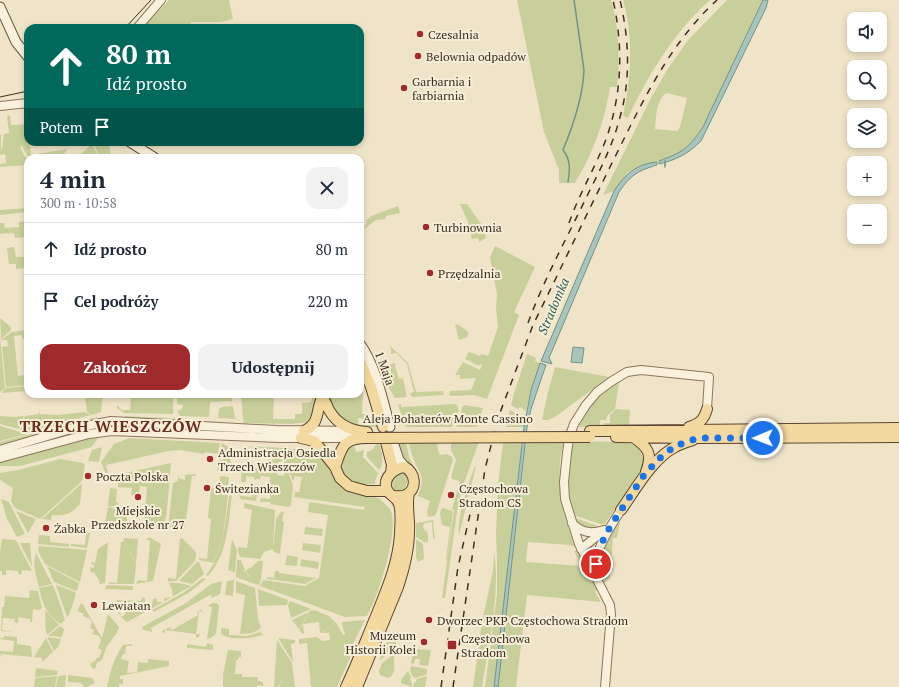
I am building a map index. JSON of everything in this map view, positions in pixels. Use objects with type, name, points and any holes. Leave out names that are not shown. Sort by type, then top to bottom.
[{"type":"main road","points":[[0,7],[16,42],[24,52]]},
{"type":"main road","points":[[136,146],[149,154]]},
{"type":"main road","name":"1 Maja","points":[[364,354],[376,380],[380,405]]},
{"type":"main road","name":"1 Maja","points":[[364,370],[380,405]]},
{"type":"main road","points":[[322,398],[314,424],[302,434],[315,442],[335,467],[340,478],[345,483],[352,487],[367,491],[390,485]]},
{"type":"main road","points":[[324,398],[335,418],[344,426],[362,435]]},
{"type":"main road","points":[[380,405],[386,427]]},
{"type":"main road","points":[[707,409],[710,418],[714,423],[718,426],[729,429]]},
{"type":"main road","points":[[681,430],[698,425],[705,416],[707,409]]},
{"type":"main road","name":"Aleja Bohaterów Monte Cassino","points":[[362,435],[590,434],[729,429],[899,428]]},
{"type":"main road","name":"Aleja Bohaterów Monte Cassino","points":[[590,434],[633,437],[698,438],[899,437]]},
{"type":"main road","points":[[335,467],[341,449],[347,443],[362,435]]},
{"type":"main road","points":[[633,437],[644,445],[648,452],[650,460],[644,475]]},
{"type":"main road","points":[[621,510],[644,475],[661,457],[675,446],[698,438]]},
{"type":"main road","points":[[356,687],[398,587],[409,538],[409,493],[414,479],[411,471],[399,460],[390,442]]},
{"type":"main road","points":[[346,687],[360,658],[395,565],[399,540],[400,520],[399,503],[390,485],[392,465],[390,442]]},
{"type":"main road","points":[[390,485],[397,469],[405,467]]},
{"type":"main road","points":[[390,485],[403,496],[409,493]]},
{"type":"street","points":[[140,24],[161,0]]},
{"type":"street","points":[[0,106],[24,103]]},
{"type":"street","points":[[605,687],[611,614],[610,605],[582,551],[565,499],[564,488],[567,453],[571,432],[590,399],[602,388],[627,372],[641,370],[709,377],[707,409]]},
{"type":"street","name":"Aleja Bohaterów Monte Cassino","points":[[0,450],[71,429],[112,421],[302,434]]},
{"type":"street","name":"Aleja Bohaterów Monte Cassino","points":[[0,458],[89,434],[112,431],[362,435]]},
{"type":"street","points":[[582,551],[607,529],[621,510]]},
{"type":"street","points":[[571,521],[578,528],[586,532],[597,532],[607,529]]},
{"type":"street","points":[[597,578],[597,557],[607,529]]},
{"type":"street","points":[[582,551],[591,552],[600,548]]},
{"type":"green space","points":[[169,0],[229,0],[233,19],[221,22],[191,22],[191,24],[144,24],[148,20],[148,22]]},
{"type":"green space","points":[[517,0],[611,0],[616,21],[618,43],[617,87],[610,87],[605,112],[593,148],[575,183],[559,183],[559,170],[544,132]]},
{"type":"green space","points":[[623,0],[710,0],[673,40],[653,70],[628,118],[623,116],[628,87],[630,43],[629,29]]},
{"type":"green space","points":[[727,0],[763,0],[703,127],[692,143],[683,151],[659,161],[639,166],[628,172],[614,191],[603,195],[650,100],[667,70],[689,39]],"holes":[[[666,93],[687,98],[680,127],[677,131],[655,129],[658,105]]]},
{"type":"green space","points":[[10,115],[11,125],[24,124],[24,146],[30,146],[31,154],[26,154],[22,146],[20,147],[24,155],[24,165],[0,167],[0,164],[6,163],[5,154],[0,155],[0,135],[1,134],[2,149],[4,134],[9,133],[7,116]]},
{"type":"green space","points":[[90,146],[93,146],[97,154],[82,154]]},
{"type":"green space","points":[[95,146],[110,146],[110,154],[98,154]]},
{"type":"green space","points":[[67,149],[64,154],[37,154]]},
{"type":"green space","points":[[460,204],[467,204],[484,228],[486,238],[479,242],[478,238],[472,239],[468,222]]},
{"type":"green space","points":[[398,206],[400,213],[386,216],[386,219],[376,220],[364,229],[367,220],[371,216]]},
{"type":"green space","points":[[24,208],[24,212],[0,215],[0,210]]},
{"type":"green space","points":[[24,221],[24,237],[15,238],[14,233],[0,234],[0,223],[4,223],[5,228],[19,227],[19,222]]},
{"type":"green space","points":[[495,246],[535,267],[514,312],[519,315],[487,399],[474,395],[452,396],[449,395],[450,391],[471,390],[476,378],[460,379],[460,375],[455,375],[463,362],[480,370],[482,365],[480,364],[479,366],[465,359],[469,352],[480,356],[481,354],[488,356],[498,327],[496,309],[497,294],[490,258]]},
{"type":"green space","points":[[14,247],[16,257],[24,257],[24,268],[16,269],[16,264],[9,264],[7,248]]},
{"type":"green space","points":[[0,318],[11,327],[11,330],[1,339]]},
{"type":"green space","points":[[455,324],[459,325],[468,332],[468,337],[459,340]]},
{"type":"green space","points":[[24,330],[24,339],[22,339],[22,335],[14,336],[18,376],[24,375],[24,385],[6,387],[2,347],[8,346],[7,340],[1,340],[12,332]]},
{"type":"green space","points":[[0,337],[5,388],[0,392]]},
{"type":"green space","points":[[388,344],[408,363],[416,392],[443,391],[444,395],[412,397],[410,393],[414,392],[407,364],[396,353],[391,354],[391,348]]},
{"type":"green space","points":[[527,354],[536,358],[535,361],[540,363],[526,411],[520,407],[518,409],[511,405]]},
{"type":"green space","points":[[394,363],[396,364],[395,366],[399,379],[403,378],[407,397],[395,398],[381,374],[391,373],[391,368],[389,365]]},
{"type":"green space","points":[[555,367],[609,377],[555,417],[548,420],[542,420]]},
{"type":"green space","points":[[619,383],[615,409],[607,416],[606,420],[600,420],[600,427],[579,427],[595,401],[612,386]]},
{"type":"green space","points":[[24,386],[24,391],[1,393],[6,388]]},
{"type":"green space","points":[[85,398],[103,398],[101,412],[92,415],[87,412]]},
{"type":"green space","points":[[131,398],[173,398],[173,414],[124,413],[117,408],[117,405],[122,410],[130,410]]},
{"type":"green space","points":[[177,398],[232,398],[232,402],[210,402],[209,417],[180,416],[177,411],[182,409],[183,405],[177,404]]},
{"type":"green space","points":[[241,398],[274,398],[273,419],[295,419],[295,414],[302,414],[302,403],[311,402],[312,398],[316,398],[314,414],[309,422],[291,424],[244,423]]},
{"type":"green space","points":[[328,398],[363,398],[362,414],[365,414],[366,419],[358,418],[358,426],[339,419]]},
{"type":"green space","points":[[401,404],[401,407],[456,404],[458,407],[457,418],[452,427],[406,427],[398,405]]},
{"type":"green space","points":[[465,405],[483,408],[477,427],[456,427],[460,420],[462,407]]},
{"type":"green space","points":[[233,406],[235,418],[237,419],[218,418],[219,409],[222,407]]},
{"type":"green space","points":[[616,409],[630,410],[629,425],[604,427],[604,423],[610,423],[610,415]]},
{"type":"green space","points":[[39,410],[40,414],[57,415],[85,412],[91,415],[28,432],[20,430],[25,416],[39,414]]},
{"type":"green space","points":[[510,410],[525,419],[524,427],[506,427]]},
{"type":"green space","points":[[0,416],[24,416],[19,429],[0,424]]},
{"type":"green space","points":[[125,416],[188,419],[179,421],[125,419]]},
{"type":"green space","points":[[97,417],[98,420],[0,446],[0,442]]},
{"type":"green space","points":[[370,417],[375,420],[377,427],[361,427],[361,422],[369,422]]},
{"type":"green space","points":[[125,424],[221,429],[221,432],[124,428]]},
{"type":"green space","points":[[0,426],[27,434],[0,441]]},
{"type":"green space","points":[[100,435],[92,447],[20,466],[0,466],[0,461]]},
{"type":"green space","points":[[129,438],[220,443],[218,454],[205,452],[204,454],[180,450],[169,451],[106,465],[108,473],[106,473],[101,462],[114,444]]},
{"type":"green space","points":[[564,441],[560,468],[561,494],[566,519],[574,545],[572,547],[571,545],[528,542],[526,562],[581,566],[574,551],[577,551],[596,585],[597,590],[595,592],[601,602],[527,595],[516,687],[498,687],[526,442]]},
{"type":"green space","points":[[574,441],[627,442],[635,446],[642,456],[644,464],[643,468],[604,525],[576,516],[572,509],[569,480]]},
{"type":"green space","points":[[378,442],[381,448],[382,456],[382,464],[379,470],[367,457],[367,452],[372,450]]},
{"type":"green space","points":[[396,442],[406,442],[409,457],[419,480],[412,504],[411,488],[405,464]]},
{"type":"green space","points":[[409,442],[437,442],[440,455],[447,454],[452,457],[453,460],[436,514],[434,516],[428,517],[427,511],[430,501],[418,496],[422,479],[412,456]]},
{"type":"green space","points":[[451,442],[479,442],[462,488],[457,512],[445,598],[442,598],[454,510],[452,509],[460,481],[452,479],[451,477],[456,460],[451,450]]},
{"type":"green space","points":[[503,442],[522,442],[494,687],[485,687],[497,594],[496,534],[498,486]]},
{"type":"green space","points":[[222,443],[230,448],[230,452],[219,461]]},
{"type":"green space","points":[[354,446],[356,452],[364,450],[363,457],[378,473],[375,484],[355,485],[345,479],[339,465],[343,450]]},
{"type":"green space","points":[[102,447],[99,462],[88,461],[92,450]]},
{"type":"green space","points":[[249,447],[312,450],[321,457],[335,480],[346,491],[357,495],[377,498],[381,500],[391,511],[393,521],[390,548],[377,595],[367,616],[345,617],[260,586],[263,580],[305,586],[319,578],[328,515],[308,512],[309,502],[364,510],[365,507],[294,497],[295,492],[299,492],[302,477],[295,476],[293,481],[288,463],[284,463],[284,461],[278,462],[277,475],[284,476],[286,465],[287,466],[293,485],[291,506],[288,507],[270,504],[270,502],[260,502],[261,498],[270,499],[270,477],[261,476],[260,479],[255,480],[254,477],[246,476],[246,482],[241,482],[242,467],[271,468],[273,456],[267,455],[267,449]]},
{"type":"green space","points":[[230,454],[232,471],[217,470],[219,463]]},
{"type":"green space","points":[[60,459],[83,463],[85,465],[81,482],[40,519],[15,508],[11,501],[13,488],[0,480],[0,473]]},
{"type":"green space","name":"Miejskie Przedszkole nr 27","points":[[171,463],[164,527],[143,531],[104,529],[108,507],[121,512],[127,510],[127,523],[144,524],[147,487],[140,486],[139,495],[131,495],[132,488],[118,487],[118,481],[111,481],[112,476]]},
{"type":"green space","points":[[475,466],[459,535],[459,520],[461,511]]},
{"type":"green space","points":[[398,472],[403,472],[408,476],[403,492],[396,491],[393,486],[393,482]]},
{"type":"green space","points":[[178,473],[179,478],[185,480],[185,475],[195,474],[196,476],[192,476],[184,530],[183,524],[179,524],[179,528],[168,527],[173,483],[178,481]]},
{"type":"green space","points":[[220,476],[229,477],[228,492],[220,490]]},
{"type":"green space","points":[[251,482],[254,483],[257,494],[256,501],[241,499],[239,494],[241,496],[252,497],[253,492],[250,492]]},
{"type":"green space","points":[[81,484],[80,504],[77,507],[68,514],[52,515],[51,520],[42,519]]},
{"type":"green space","points":[[110,488],[117,489],[116,502],[118,503],[118,507],[108,506]]},
{"type":"green space","points":[[211,488],[228,495],[222,539],[213,563],[199,560],[199,558],[207,559],[211,519],[208,518]]},
{"type":"green space","points":[[232,495],[226,538],[220,558],[208,576],[206,575],[217,557],[223,537],[229,496]]},
{"type":"green space","points":[[1,499],[9,502],[25,534],[17,537],[7,519]]},
{"type":"green space","points":[[244,503],[275,510],[273,549],[264,552],[260,559],[240,557],[238,552],[238,547],[247,548],[252,510],[244,508]]},
{"type":"green space","points":[[443,508],[453,511],[447,560],[450,527],[442,525],[440,514]]},
{"type":"green space","points":[[16,511],[36,519],[28,533]]},
{"type":"green space","points":[[282,511],[284,512],[282,521],[284,522],[280,554],[273,550],[276,519]]},
{"type":"green space","points":[[573,517],[603,528],[596,531],[577,525]]},
{"type":"green space","points":[[433,520],[435,539],[433,538],[432,522],[425,523],[423,527],[428,534],[428,542],[424,542],[416,537],[416,523]]},
{"type":"green space","points":[[619,521],[617,538],[613,538],[610,578],[603,583],[598,569],[599,557],[606,541]]},
{"type":"green space","points":[[306,525],[307,527],[323,529],[322,536],[304,534]]},
{"type":"green space","points":[[76,531],[90,533],[87,548],[71,546],[71,544],[85,545],[86,534],[72,533]]},
{"type":"green space","points":[[39,535],[50,536],[50,542],[69,544],[69,547],[38,544]]},
{"type":"green space","points":[[124,538],[138,539],[136,564],[123,540]]},
{"type":"green space","points":[[147,538],[151,538],[161,544],[153,581],[136,584],[138,580],[147,581],[150,540],[147,540]]},
{"type":"green space","points":[[180,538],[183,539],[195,551],[195,561],[176,581],[168,582],[168,578],[176,579]]},
{"type":"green space","points":[[2,539],[16,540],[32,571],[22,570],[21,575],[18,574],[18,571],[6,570],[6,575],[2,575],[2,571],[0,571],[0,553]]},
{"type":"green space","points":[[232,539],[237,550],[235,573],[228,570]]},
{"type":"green space","points":[[416,539],[423,544],[424,559],[418,562],[416,558]]},
{"type":"green space","points":[[121,542],[124,542],[136,565],[134,584],[109,584],[109,582],[117,583]]},
{"type":"green space","points":[[20,543],[30,543],[32,567]]},
{"type":"green space","points":[[107,543],[105,583],[100,584],[94,572],[91,573],[90,567],[94,568],[94,565],[91,564],[91,562],[95,563],[98,549]]},
{"type":"green space","points":[[303,543],[321,545],[320,553],[302,550]]},
{"type":"green space","points":[[39,546],[87,550],[80,582],[45,564],[38,551]]},
{"type":"green space","points":[[494,552],[496,584],[493,620],[482,687],[473,687],[482,622],[493,571]]},
{"type":"green space","points":[[36,553],[52,584],[39,587],[34,566]]},
{"type":"green space","points":[[287,555],[298,557],[297,566],[285,565]]},
{"type":"green space","points":[[301,559],[319,562],[318,569],[300,566]]},
{"type":"green space","points":[[237,560],[241,560],[245,570],[242,572],[246,571],[252,583],[236,577]]},
{"type":"green space","points":[[258,561],[263,561],[259,585],[252,583],[246,570]]},
{"type":"green space","points":[[197,562],[199,562],[204,574],[192,584],[179,581]]},
{"type":"green space","points":[[47,566],[79,583],[77,590],[76,591],[54,582]]},
{"type":"green space","points":[[275,571],[279,571],[279,573],[316,578],[305,584],[267,579],[267,577],[274,578]]},
{"type":"green space","points":[[203,578],[206,579],[190,592],[154,612],[152,610],[183,593]]},
{"type":"green space","points":[[234,580],[233,596],[225,595],[227,581]]},
{"type":"green space","points":[[222,581],[220,594],[212,598],[210,595],[151,628],[152,632],[142,628],[186,603],[211,584]]},
{"type":"green space","points":[[236,581],[255,588],[258,619],[261,627],[254,632],[240,634],[245,595],[236,593]]},
{"type":"green space","points":[[169,583],[179,583],[191,586],[173,596]]},
{"type":"green space","points":[[53,585],[65,620],[60,624],[51,616],[46,608],[39,588]]},
{"type":"green space","points":[[56,585],[75,592],[76,594],[67,617]]},
{"type":"green space","points":[[107,585],[133,586],[133,590],[105,589]]},
{"type":"green space","points":[[258,589],[288,600],[287,605],[259,606]]},
{"type":"green space","points":[[30,590],[38,591],[42,608],[39,610],[33,609],[32,622],[30,622],[30,619],[18,617],[18,623],[14,622],[15,619],[3,618],[2,630],[13,632],[1,631],[2,607],[4,607],[5,596],[29,598]]},
{"type":"green space","points":[[142,597],[145,598],[145,605],[148,606],[147,611],[127,622],[121,617],[126,614],[123,608],[119,610],[120,615],[114,607],[118,604],[116,600],[141,601]]},
{"type":"green space","points":[[172,597],[164,602],[164,598]]},
{"type":"green space","points":[[157,598],[157,602],[163,602],[151,609],[153,599]]},
{"type":"green space","points":[[290,601],[311,609],[291,618],[288,605]]},
{"type":"green space","points":[[82,603],[102,638],[108,614],[119,627],[116,634],[107,646],[102,660],[97,663],[95,669],[92,668],[90,664],[96,660],[97,657],[99,658],[102,650],[98,648],[101,640],[99,636],[92,634],[94,630],[90,628],[92,622],[90,619],[77,611]]},
{"type":"green space","points":[[212,603],[217,603],[219,606],[216,634],[207,639],[212,607],[208,606]]},
{"type":"green space","points":[[201,609],[203,612],[199,611],[196,634],[165,630],[165,633],[162,631],[170,627],[172,630],[198,615],[197,612]]},
{"type":"green space","points":[[45,610],[59,625],[47,635],[46,629]]},
{"type":"green space","points":[[314,610],[329,616],[337,624],[320,633],[319,622],[303,624],[303,634],[299,630],[310,611]]},
{"type":"green space","points":[[309,612],[299,629],[292,620]]},
{"type":"green space","points":[[365,620],[352,646],[350,658],[337,687],[311,687],[307,643],[299,644],[299,639],[317,637],[322,641],[330,640],[329,633],[321,633],[337,624],[343,635],[345,634],[342,622]]},
{"type":"green space","points":[[60,626],[64,629],[62,637],[48,636]]},
{"type":"green space","points":[[221,628],[229,629],[229,635],[247,636],[260,632],[263,635],[247,638],[230,638],[221,634]]},
{"type":"green space","points":[[391,632],[398,632],[395,648],[379,661]]},
{"type":"green space","points":[[196,634],[200,634],[199,637],[196,638]]},
{"type":"green space","points":[[4,636],[17,637],[17,644],[31,646],[32,657],[1,654],[0,657],[0,651],[13,652],[14,641],[0,639],[4,638]]},
{"type":"green space","points":[[47,637],[61,639],[58,647],[54,651]]},
{"type":"green space","points":[[46,638],[53,652],[42,662],[42,658],[34,657]]},
{"type":"green space","points":[[278,638],[295,640],[295,643],[291,644],[293,662]]},
{"type":"green space","points":[[277,640],[292,663],[295,687],[279,687],[283,677],[278,687],[274,687]]},
{"type":"green space","points":[[207,643],[213,645],[213,650],[187,648],[187,644],[206,647]]},
{"type":"green space","points":[[132,644],[132,646],[126,646],[125,654],[123,654],[121,659],[129,661],[127,673],[137,672],[138,662],[148,663],[148,659],[169,661],[169,666],[120,676],[120,679],[123,679],[123,684],[119,684],[119,687],[107,687],[117,655],[123,645]]},
{"type":"green space","points":[[414,649],[431,650],[428,666],[419,665],[420,659],[415,659],[414,664],[411,663]]},
{"type":"green space","points":[[228,650],[241,651],[241,657],[236,660],[235,674],[242,674],[242,677],[258,677],[258,681],[263,682],[263,686],[223,687],[223,674]]},
{"type":"green space","points":[[394,654],[394,671],[391,676],[388,678],[380,675],[379,671],[382,663]]},
{"type":"green space","points":[[411,666],[427,669],[427,674],[416,678],[413,677],[410,671]]},
{"type":"green space","points":[[36,668],[58,671],[57,675],[35,677]]},
{"type":"green space","points":[[408,671],[411,677],[412,687],[401,683],[401,680]]},
{"type":"green space","points":[[66,675],[65,687],[56,687],[58,676]]},
{"type":"green space","points":[[68,675],[92,678],[95,683],[84,687],[81,683],[68,682]]},
{"type":"green space","points":[[57,676],[55,687],[34,687],[35,678]]},
{"type":"green space","points":[[427,676],[425,687],[413,687],[417,679]]},
{"type":"water","points":[[763,0],[768,0],[766,8],[701,141],[682,156],[659,164],[659,161],[680,152],[689,145],[703,127]]},
{"type":"water","points":[[657,162],[657,165],[644,169],[635,174],[627,181],[619,192],[549,358],[552,364],[541,361],[614,191],[622,180],[632,171],[643,165]]},
{"type":"water","points":[[573,347],[584,348],[582,363],[571,362]]},
{"type":"water","points":[[540,363],[546,365],[531,409],[527,427],[498,687],[494,687],[524,427],[531,390]]},
{"type":"waterway","points":[[568,182],[569,165],[566,154],[563,150],[577,111],[582,90],[584,70],[574,0]]},
{"type":"waterway","name":"Stradomka","points":[[665,161],[665,167]]},
{"type":"tram line","points":[[129,24],[151,0]]},
{"type":"tram line","points":[[0,97],[24,92]]},
{"type":"railway","points":[[569,223],[603,147],[614,111],[620,56],[617,18],[613,0]]},
{"type":"railway","points":[[528,323],[548,275],[606,157],[614,138],[624,103],[628,58],[620,0]]},
{"type":"railway","points":[[453,687],[485,469],[498,418],[533,325],[621,144],[656,78],[683,37],[717,0]]},
{"type":"railway","points":[[441,687],[458,567],[476,488]]},
{"type":"place","name":"Czesalnia","points":[[420,34]]},
{"type":"place","name":"Belownia odpadów","points":[[418,56]]},
{"type":"place","name":"Garbarnia i farbiarnia","points":[[404,88]]},
{"type":"place","name":"Turbinownia","points":[[426,227]]},
{"type":"place","name":"Przędzalnia","points":[[430,273]]},
{"type":"place","name":"Administracja Osiedla Trzech Wieszczów","points":[[210,459]]},
{"type":"place","name":"Poczta Polska","points":[[88,476]]},
{"type":"place","name":"Świtezianka","points":[[207,488]]},
{"type":"place","name":"Częstochowa Stradom CS","points":[[451,495]]},
{"type":"place","name":"Miejskie Przedszkole nr 27","points":[[138,497]]},
{"type":"place","name":"Żabka","points":[[46,528]]},
{"type":"place","name":"Lewiatan","points":[[94,605]]},
{"type":"place","name":"Dworzec PKP Częstochowa Stradom","points":[[429,620]]},
{"type":"place","name":"Muzeum Historii Kolei","points":[[424,642]]},
{"type":"place","name":"Częstochowa Stradom","points":[[452,645]]},
{"type":"district","name":"TRZECH WIESZCZÓW","points":[[111,426]]},
{"type":"route","points":[[596,564],[598,550],[610,527],[644,475],[661,457],[675,446],[698,438],[763,438]]}]
